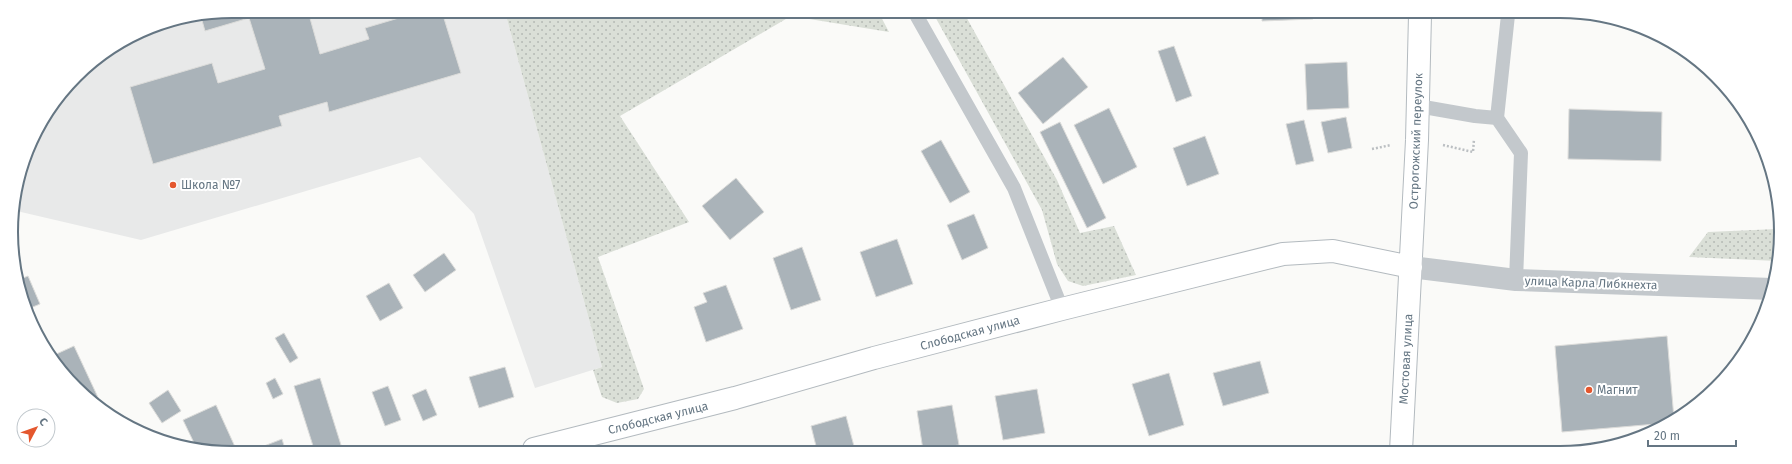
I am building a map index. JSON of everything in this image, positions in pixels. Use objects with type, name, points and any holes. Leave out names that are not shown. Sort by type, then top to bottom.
[{"type":"street","name":"Острогожский переулок","points":[[1411,267],[1418,106],[1420,18]]},
{"type":"street","name":"Слободская улица","points":[[546,446],[735,398],[874,358],[1062,309],[1283,254],[1333,251],[1411,267]]},
{"type":"street","name":"улица Карла Либкнехта","points":[[1411,267],[1516,280],[1766,289]]},
{"type":"street","name":"Мостовая улица","points":[[1401,446],[1411,267]]},
{"type":"lane","points":[[918,18],[1014,188],[1062,309]]},
{"type":"lane","points":[[1508,18],[1497,118],[1521,153],[1516,280]]},
{"type":"lane","points":[[1418,106],[1475,116],[1497,118]]},
{"type":"shaded area","name":"Школа №7","points":[[218,18],[507,18],[602,367],[535,388],[474,214],[420,157],[141,240],[19,212],[22,190],[29,163],[40,137],[54,113],[71,91],[91,71],[113,54],[150,34],[177,25]]},
{"type":"shaded area","points":[[507,18],[788,18],[620,116],[689,222],[598,257],[644,389],[638,399],[617,403],[602,397],[593,370],[602,367]]},
{"type":"shaded area","points":[[803,18],[882,18],[889,32]]},
{"type":"shaded area","points":[[936,18],[967,18],[1057,180],[1080,233],[1114,226],[1136,275],[1083,286],[1068,281],[1057,264],[1042,210]]},
{"type":"shaded area","points":[[1774,229],[1772,261],[1689,257],[1708,232]]},
{"type":"building","points":[[218,18],[249,18],[205,31],[202,20]]},
{"type":"building","points":[[249,18],[310,18],[320,54],[369,39],[365,28],[399,18],[444,18],[461,73],[329,112],[327,102],[279,116],[282,126],[153,164],[130,87],[212,63],[218,83],[265,69]]},
{"type":"building","points":[[1262,18],[1313,19],[1262,21]]},
{"type":"building","points":[[1174,46],[1192,96],[1176,102],[1158,51]]},
{"type":"building","points":[[1063,57],[1088,87],[1043,124],[1018,93]]},
{"type":"building","points":[[1347,62],[1349,108],[1307,110],[1305,64]]},
{"type":"building","points":[[1109,108],[1137,167],[1103,184],[1074,125]]},
{"type":"building","points":[[1569,109],[1662,112],[1661,161],[1568,159]]},
{"type":"building","points":[[1346,117],[1352,148],[1328,153],[1321,122]]},
{"type":"building","points":[[1304,120],[1314,161],[1296,165],[1286,124]]},
{"type":"building","points":[[1060,122],[1106,218],[1087,228],[1040,132]]},
{"type":"building","points":[[1205,136],[1219,174],[1187,186],[1173,148]]},
{"type":"building","points":[[941,140],[970,192],[950,203],[921,151]]},
{"type":"building","points":[[736,178],[764,212],[730,240],[702,206]]},
{"type":"building","points":[[974,214],[988,248],[962,260],[947,225]]},
{"type":"building","points":[[897,239],[913,284],[876,297],[860,252]]},
{"type":"building","points":[[802,247],[821,300],[791,310],[773,258]]},
{"type":"building","points":[[444,253],[456,270],[425,292],[413,275]]},
{"type":"building","points":[[28,276],[40,304],[32,308],[23,278]]},
{"type":"building","points":[[389,283],[403,308],[380,321],[366,296]]},
{"type":"building","points":[[726,285],[743,329],[706,342],[694,307],[707,302],[703,293]]},
{"type":"building","points":[[284,333],[298,358],[290,363],[275,338]]},
{"type":"building","points":[[1667,336],[1674,413],[1655,424],[1562,432],[1555,346]]},
{"type":"building","points":[[74,346],[99,400],[71,373],[56,354]]},
{"type":"building","points":[[1260,361],[1269,393],[1223,406],[1213,373]]},
{"type":"building","points":[[505,367],[514,397],[479,408],[469,377]]},
{"type":"building","points":[[1169,373],[1184,425],[1149,436],[1132,384]]},
{"type":"building","points":[[275,378],[283,394],[273,399],[266,383]]},
{"type":"building","points":[[320,378],[341,445],[313,446],[294,386]]},
{"type":"building","points":[[388,386],[401,420],[385,426],[372,392]]},
{"type":"building","points":[[426,389],[437,415],[423,421],[412,395]]},
{"type":"building","points":[[1037,389],[1045,433],[1003,440],[995,396]]},
{"type":"building","points":[[168,390],[181,411],[162,423],[149,403]]},
{"type":"building","points":[[216,405],[235,446],[218,446],[194,443],[183,420]]},
{"type":"building","points":[[952,405],[959,445],[922,446],[917,411]]},
{"type":"building","points":[[846,416],[854,446],[816,446],[811,426]]},
{"type":"building","points":[[282,439],[284,446],[264,446]]},
{"type":"place","name":"Школа №7","points":[[173,185]]},
{"type":"place","name":"Магнит","points":[[1589,390]]}]
